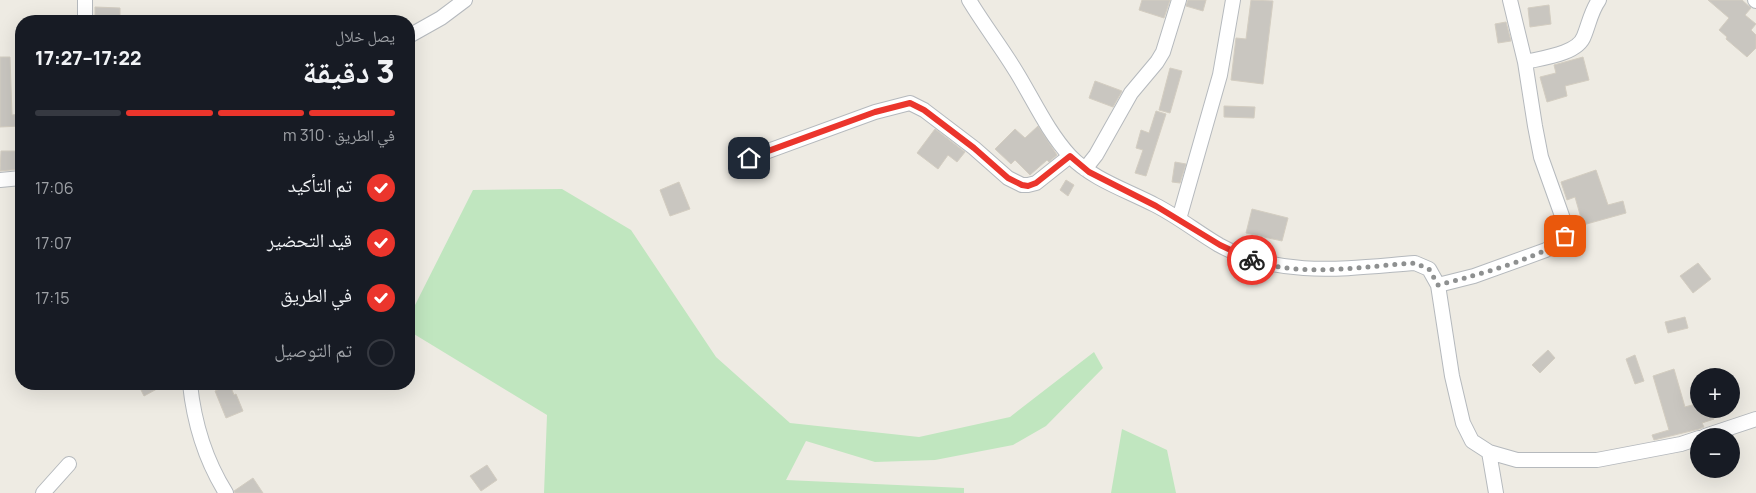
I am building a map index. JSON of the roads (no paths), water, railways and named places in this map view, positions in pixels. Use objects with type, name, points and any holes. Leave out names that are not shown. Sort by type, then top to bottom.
[{"type":"street","points":[[85,15],[86,0]]},
{"type":"street","points":[[415,33],[465,0]]},
{"type":"street","points":[[970,0],[1017,72],[1050,130],[1070,156],[1085,169],[1179,219],[1220,245],[1254,261],[1307,269],[1415,263],[1429,269],[1438,285],[1452,376],[1463,423],[1472,441],[1489,452],[1517,460],[1597,460],[1690,441]]},
{"type":"street","points":[[1085,169],[1096,154],[1128,98],[1163,52],[1179,0]]},
{"type":"street","points":[[1179,219],[1220,75],[1233,0]]},
{"type":"street","points":[[1438,285],[1489,271],[1546,250],[1561,241],[1565,236],[1566,227],[1538,143],[1526,62],[1510,0]]},
{"type":"street","points":[[1526,62],[1577,47],[1584,38],[1593,10],[1599,0]]},
{"type":"street","points":[[749,158],[875,112],[910,103],[924,110],[974,148],[1008,178],[1022,185],[1028,186],[1036,183],[1070,156]]},
{"type":"street","points":[[0,180],[15,179]]},
{"type":"street","points":[[191,390],[193,412],[209,461],[226,493]]},
{"type":"street","points":[[1728,428],[1756,418]]},
{"type":"street","points":[[1489,452],[1496,493]]},
{"type":"street","points":[[43,493],[68,464]]}]
